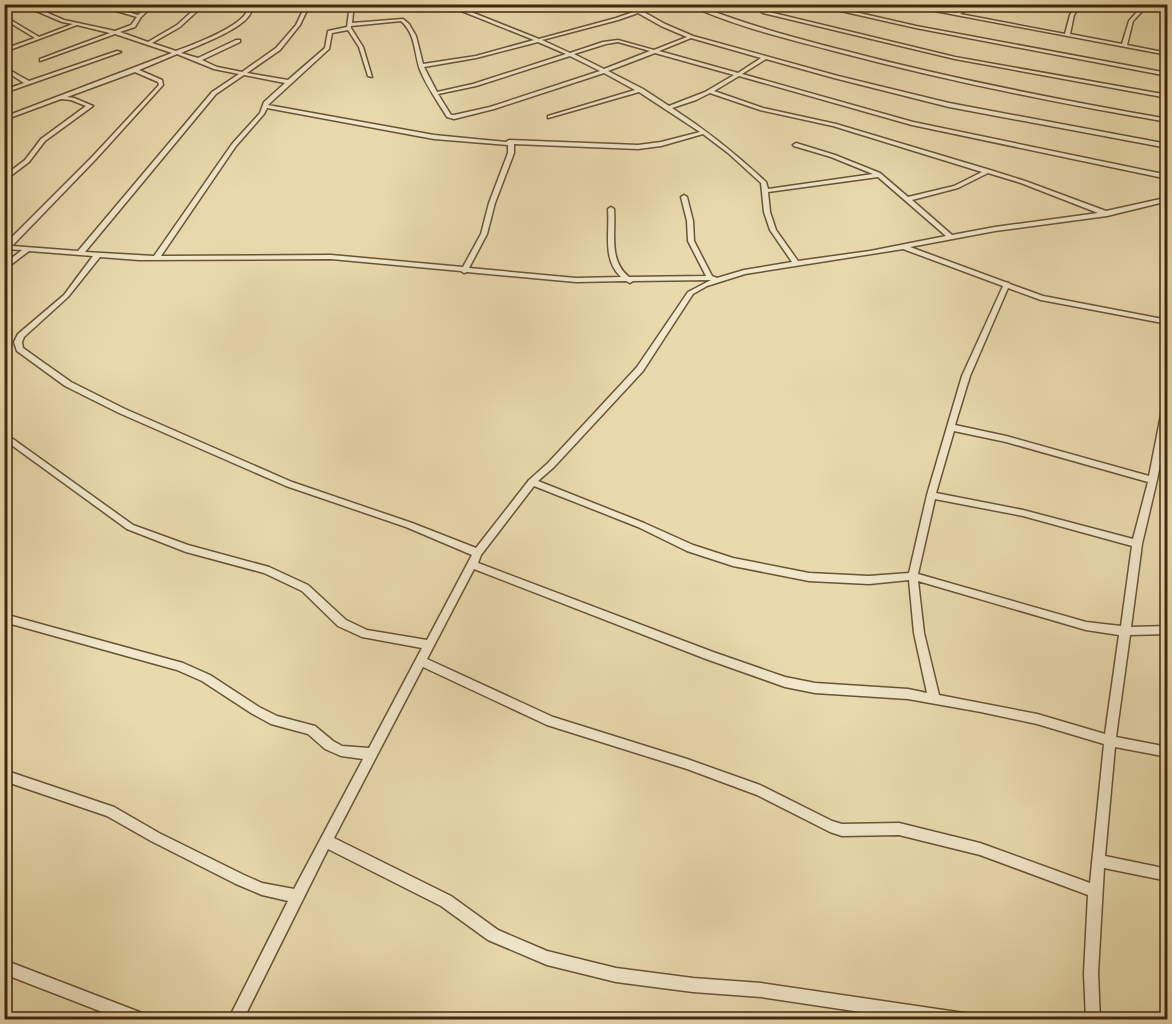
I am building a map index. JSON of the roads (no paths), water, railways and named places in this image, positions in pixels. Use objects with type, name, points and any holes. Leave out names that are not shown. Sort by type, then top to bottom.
[{"type":"street","points":[[22,4],[54,18],[150,42],[209,66],[289,82]]},
{"type":"street","points":[[94,4],[139,16]]},
{"type":"street","points":[[42,60],[133,26],[139,16],[153,4]]},
{"type":"street","points":[[150,42],[172,32],[203,4]]},
{"type":"street","points":[[4,119],[177,54],[240,22],[247,16],[252,4]]},
{"type":"street","points":[[80,254],[211,97],[240,73],[278,50],[298,25],[308,4]]},
{"type":"street","points":[[352,4],[349,26],[361,47],[370,76]]},
{"type":"street","points":[[446,4],[604,71],[641,90],[705,132],[739,158],[764,183],[767,212],[773,230],[797,264]]},
{"type":"street","points":[[465,11],[469,4]]},
{"type":"street","points":[[422,66],[476,57],[617,20],[638,10],[687,4],[750,26],[936,77],[1167,121]]},
{"type":"street","points":[[751,4],[764,12],[932,53],[1167,97]]},
{"type":"street","points":[[812,4],[932,31],[1167,75]]},
{"type":"street","points":[[956,15],[973,4]]},
{"type":"street","points":[[1067,36],[1072,15],[1078,4]]},
{"type":"street","points":[[1124,46],[1131,21],[1147,4]]},
{"type":"street","points":[[902,5],[1167,54]]},
{"type":"street","points":[[638,10],[663,25],[692,37],[836,77],[949,105],[1167,146]]},
{"type":"street","points":[[4,17],[38,38]]},
{"type":"street","points":[[156,258],[234,145],[261,114],[270,98],[327,48],[330,32],[349,26],[404,21],[413,32],[422,66],[445,110],[449,116],[454,117],[492,108],[604,71],[650,51],[692,37]]},
{"type":"street","points":[[4,51],[77,24]]},
{"type":"street","points":[[198,60],[238,41]]},
{"type":"street","points":[[437,93],[474,85],[605,43],[618,41],[933,128],[1107,162],[1167,177]]},
{"type":"street","points":[[4,92],[119,52]]},
{"type":"street","points":[[668,108],[689,102],[766,57]]},
{"type":"street","points":[[4,68],[28,83]]},
{"type":"street","points":[[6,247],[94,158],[161,85],[160,81],[135,70]]},
{"type":"street","points":[[550,117],[641,90]]},
{"type":"street","points":[[710,91],[762,109],[834,125],[988,171],[1109,214]]},
{"type":"street","points":[[4,179],[27,160],[43,140],[90,106],[72,99],[60,99]]},
{"type":"street","points":[[264,106],[422,135],[508,142],[638,147],[661,144],[705,132]]},
{"type":"street","points":[[464,271],[484,234],[492,203],[511,153],[512,146],[508,142]]},
{"type":"street","points":[[796,145],[840,158],[880,175],[949,236]]},
{"type":"street","points":[[909,199],[956,187],[988,171]]},
{"type":"street","points":[[766,191],[880,175]]},
{"type":"street","points":[[684,198],[690,221],[691,241],[710,278]]},
{"type":"street","points":[[6,247],[97,256],[156,258],[325,257],[576,280],[710,278],[903,247],[949,236],[1109,214],[1167,200]]},
{"type":"street","points":[[611,209],[609,239],[617,269],[630,280]]},
{"type":"street","points":[[903,247],[1041,298],[1167,322]]},
{"type":"street","points":[[4,268],[29,248]]},
{"type":"street","points":[[97,256],[66,296],[21,336],[18,342],[20,349],[68,384],[122,411],[289,484],[409,525],[478,553]]},
{"type":"street","points":[[235,1020],[297,896],[478,553],[532,482],[552,465],[640,369],[690,293],[723,277]]},
{"type":"street","points":[[934,698],[919,633],[913,576],[931,495],[966,376],[1007,284]]},
{"type":"street","points":[[1093,1020],[1091,973],[1095,891],[1110,741],[1137,544],[1165,425],[1167,400]]},
{"type":"street","points":[[950,427],[1006,439],[1153,480]]},
{"type":"street","points":[[10,441],[130,528],[186,548],[266,570],[305,588],[342,622],[366,634],[429,645]]},
{"type":"street","points":[[532,482],[641,525],[690,548],[734,562],[809,577],[869,580],[913,576],[1076,623],[1124,631],[1167,630]]},
{"type":"street","points":[[931,495],[1023,513],[1137,544]]},
{"type":"street","points":[[471,564],[710,656],[777,679],[815,688],[908,694],[934,698],[1037,719],[1110,741],[1167,753]]},
{"type":"street","points":[[4,618],[179,666],[206,678],[255,710],[275,720],[311,730],[335,748],[351,753],[371,754]]},
{"type":"street","points":[[420,661],[551,721],[750,787],[830,826],[843,830],[899,829],[980,849],[1095,891]]},
{"type":"street","points":[[4,775],[110,811],[155,837],[240,880],[262,889],[297,896]]},
{"type":"street","points":[[326,841],[446,901],[493,935],[547,958],[616,975],[693,985],[760,990],[964,1020]]},
{"type":"street","points":[[1098,861],[1167,874]]},
{"type":"street","points":[[4,967],[142,1020]]}]
